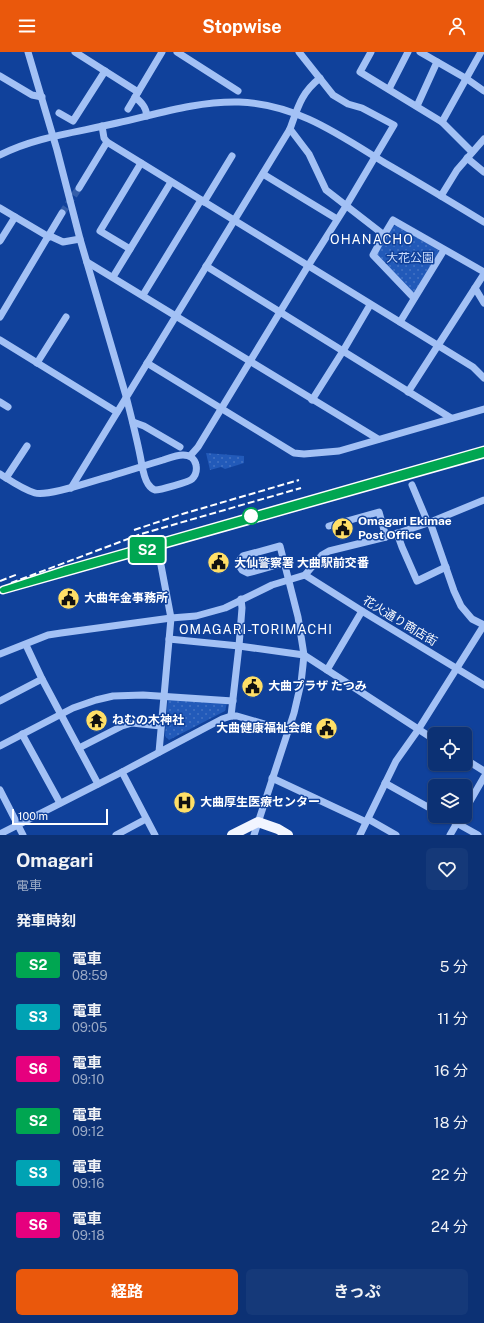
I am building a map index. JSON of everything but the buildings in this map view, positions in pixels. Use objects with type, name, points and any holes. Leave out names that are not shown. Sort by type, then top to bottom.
[{"type":"main road","points":[[232,835],[258,822],[278,829],[288,835]]},
{"type":"street","points":[[27,446],[3,476],[36,494],[71,488],[143,466],[179,455],[190,456],[194,459],[197,469],[191,480],[155,490],[147,483],[143,466],[133,422],[126,396],[88,262],[80,239],[53,137],[28,52]]},
{"type":"street","points":[[75,52],[137,94],[146,109],[147,116]]},
{"type":"street","points":[[128,110],[162,52]]},
{"type":"street","points":[[177,52],[238,91]]},
{"type":"street","points":[[190,456],[198,447],[376,157],[394,125],[362,108],[348,104],[333,95],[299,52]]},
{"type":"street","points":[[371,52],[360,72],[442,122],[484,172]]},
{"type":"street","points":[[389,89],[408,52]]},
{"type":"street","points":[[420,52],[467,79],[484,91]]},
{"type":"street","points":[[442,122],[481,52]]},
{"type":"street","points":[[417,106],[437,62]]},
{"type":"street","points":[[59,113],[73,122],[105,71]]},
{"type":"street","points":[[0,76],[32,95],[42,98]]},
{"type":"street","points":[[71,488],[290,129],[303,96],[311,85],[320,78]]},
{"type":"street","points":[[0,154],[12,148],[39,140],[194,106],[225,102],[260,104],[296,114],[314,121],[484,222]]},
{"type":"street","points":[[102,126],[104,138],[107,142],[473,367],[484,378]]},
{"type":"street","points":[[290,129],[309,154],[326,190],[384,235]]},
{"type":"street","points":[[441,196],[457,170],[484,139]]},
{"type":"street","points":[[79,188],[107,142]]},
{"type":"street","points":[[142,295],[232,156]]},
{"type":"street","points":[[130,249],[100,231],[141,163]]},
{"type":"street","points":[[263,174],[337,219]]},
{"type":"street","points":[[114,278],[171,182]]},
{"type":"street","points":[[0,208],[49,236],[63,242],[80,239]]},
{"type":"street","points":[[0,317],[62,213]]},
{"type":"street","points":[[0,241],[15,217]]},
{"type":"street","points":[[408,392],[484,273],[393,220],[373,255],[414,298]]},
{"type":"street","points":[[400,322],[444,250]]},
{"type":"street","points":[[88,262],[378,440]]},
{"type":"street","points":[[206,266],[451,418]]},
{"type":"street","points":[[475,288],[484,303]]},
{"type":"street","points":[[312,400],[370,305]]},
{"type":"street","points":[[37,363],[66,317]]},
{"type":"street","points":[[0,340],[117,412]]},
{"type":"street","points":[[147,363],[294,453],[304,454],[339,451],[484,409]]},
{"type":"street","points":[[0,402],[8,407]]},
{"type":"street","points":[[133,422],[144,426],[180,447]]},
{"type":"street","points":[[360,835],[396,761],[418,730],[484,625],[472,619],[461,606],[429,523],[412,485]]},
{"type":"street","points":[[0,654],[26,645],[48,635],[196,616],[225,608],[272,585],[305,575],[322,555],[329,551],[386,537],[429,523],[484,500]]},
{"type":"street","points":[[329,526],[379,512],[386,537]]},
{"type":"street","points":[[397,533],[416,581],[446,568]]},
{"type":"street","points":[[254,835],[294,713],[301,683],[304,655],[298,617],[280,546],[246,555],[241,558],[239,564],[242,570],[248,572],[284,563]]},
{"type":"street","points":[[159,752],[171,618],[160,560]]},
{"type":"street","name":"花火通り商店街","points":[[305,575],[484,685]]},
{"type":"street","points":[[231,716],[239,646],[242,608],[241,599]]},
{"type":"street","points":[[327,670],[362,611]]},
{"type":"street","points":[[169,639],[239,646],[304,655],[428,736]]},
{"type":"street","points":[[26,645],[42,679],[98,784]]},
{"type":"street","points":[[0,701],[42,679]]},
{"type":"street","points":[[0,746],[61,713],[82,704],[113,696],[133,694],[233,701]]},
{"type":"street","points":[[0,834],[222,719],[231,716],[288,730]]},
{"type":"street","points":[[79,748],[122,726],[132,723],[161,726]]},
{"type":"street","points":[[22,734],[60,803]]},
{"type":"street","points":[[472,763],[484,771]]},
{"type":"street","points":[[122,772],[155,835]]},
{"type":"street","points":[[472,798],[484,777]]},
{"type":"street","points":[[272,778],[396,835]]},
{"type":"street","points":[[385,783],[428,807]]},
{"type":"street","points":[[0,790],[23,835]]},
{"type":"street","points":[[116,835],[146,818]]},
{"type":"street","points":[[450,835],[457,824],[478,835]]},
{"type":"green space","name":"大花公園","points":[[397,225],[439,252],[415,292],[412,293],[377,257],[377,253],[393,226]]},
{"type":"green space","points":[[206,453],[244,456],[244,463],[225,469],[221,467],[210,470]]},
{"type":"green space","points":[[168,698],[227,703],[225,711],[169,740],[165,736]]},
{"type":"tunnel","points":[[62,213],[79,188]]},
{"type":"railway","points":[[0,591],[484,454]]},
{"type":"railway","points":[[134,530],[179,515],[299,480]]},
{"type":"railway","points":[[11,583],[141,534],[301,488]]},
{"type":"railway","points":[[0,581],[18,574]]},
{"type":"train","name":"S2","points":[[484,450],[64,570],[3,590],[484,454]]},
{"type":"place","name":"Omagari Ekimae Post Office","points":[[342,528]]},
{"type":"place","name":"大仙警察署 大曲駅前交番","points":[[219,563]]},
{"type":"place","name":"大曲年金事務所","points":[[68,598]]},
{"type":"place","name":"大曲プラザ たつみ","points":[[253,686]]},
{"type":"place","name":"ねむの木神社","points":[[96,720]]},
{"type":"place","name":"大曲健康福祉会館","points":[[327,728]]},
{"type":"place","name":"大曲厚生医療センター","points":[[185,802]]},
{"type":"district","name":"OHANACHO","points":[[372,239]]},
{"type":"district","name":"OMAGARI-TORIMACHI","points":[[256,629]]}]
